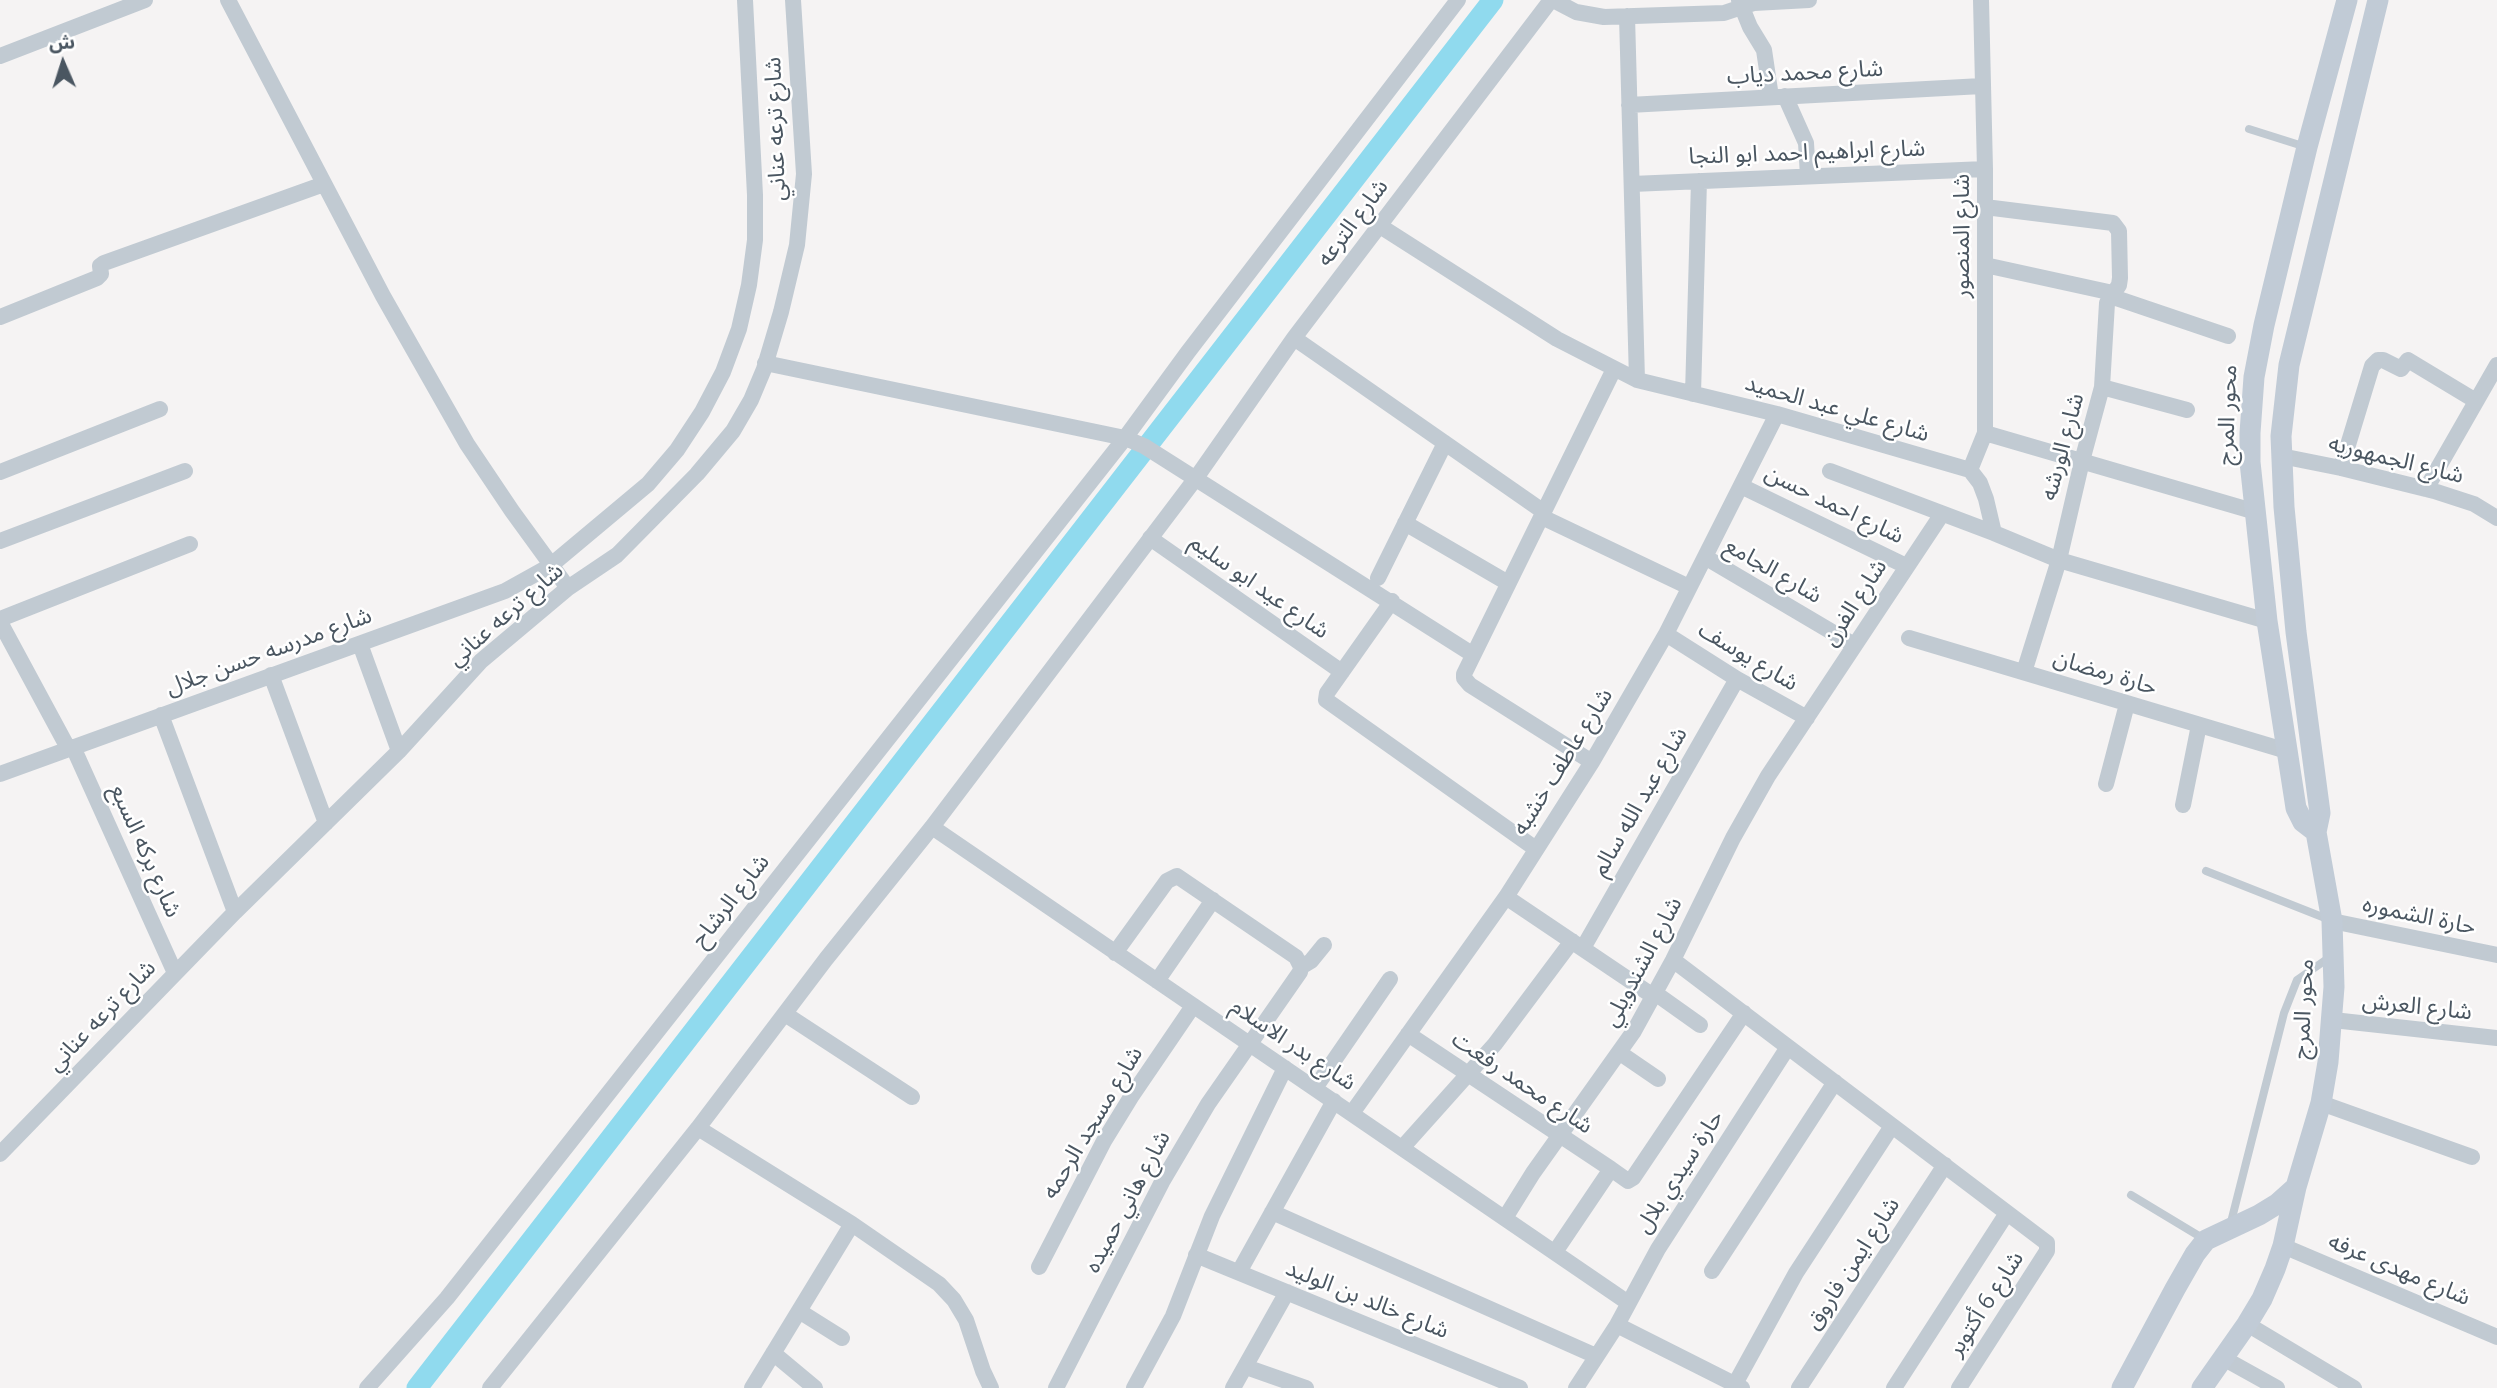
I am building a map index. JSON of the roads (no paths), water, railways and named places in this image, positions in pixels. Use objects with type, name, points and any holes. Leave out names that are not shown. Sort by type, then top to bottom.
[{"type":"main road","name":"محور المرج","points":[[2316,832],[2298,815],[2287,751],[2267,621],[2250,433],[2254,377],[2264,325],[2307,147],[2347,0]]},
{"type":"main road","name":"محور المرج","points":[[2202,1388],[2262,1299],[2283,1246],[2296,1187],[2321,1103],[2333,1020],[2332,921],[2316,832],[2320,813],[2296,632],[2281,456],[2289,365],[2378,0]]},
{"type":"main road","points":[[2122,1388],[2181,1277],[2206,1240],[2268,1209],[2296,1187]]},
{"type":"street","points":[[0,56],[145,0]]},
{"type":"street","points":[[228,0],[383,296],[467,444],[550,566],[568,588]]},
{"type":"street","name":"شارع ترعه عناني","points":[[550,566],[648,484],[677,450],[713,392],[739,329],[755,240],[745,0]]},
{"type":"street","name":"شارع ترعه عناني","points":[[0,1154],[235,912],[399,751],[481,660],[568,588],[617,555],[697,474],[733,431],[751,400],[765,363],[797,245],[804,174],[793,0]]},
{"type":"street","points":[[1125,438],[1458,0]]},
{"type":"street","points":[[1552,0],[1590,16],[1724,13],[1740,4],[1808,0]]},
{"type":"street","name":"شارع الترعه","points":[[1196,478],[1294,338],[1552,0]]},
{"type":"street","name":"شارع المنصور","points":[[1970,470],[1985,433],[1985,169],[1981,0]]},
{"type":"street","points":[[1740,4],[1764,50],[1778,97],[1806,143],[1808,176]]},
{"type":"street","points":[[1627,16],[1637,380]]},
{"type":"street","name":"شارع محمد دياب","points":[[1629,104],[1982,86]]},
{"type":"street","name":"شارع ابراهيم احمد ابو النجا","points":[[1632,184],[1985,169]]},
{"type":"street","points":[[1693,394],[1699,181]]},
{"type":"street","points":[[0,317],[97,278],[102,274],[100,267],[104,263],[324,184]]},
{"type":"street","name":"شارع الورشه","points":[[1985,207],[2113,223],[2119,231],[2120,282],[2106,306],[2102,387],[2059,560],[2024,672]]},
{"type":"street","name":"شارع علي عبد الحميد","points":[[1380,226],[1557,339],[1637,380],[1777,414],[1970,470]]},
{"type":"street","points":[[1985,265],[2111,294],[2228,336]]},
{"type":"street","points":[[1294,338],[1446,443],[1543,515],[1689,587]]},
{"type":"street","points":[[2341,468],[2372,366],[2378,360],[2401,369],[2408,360],[2476,401]]},
{"type":"street","points":[[765,363],[1125,438],[1144,446],[1196,478],[1472,654]]},
{"type":"street","points":[[2426,489],[2497,365]]},
{"type":"street","points":[[1592,762],[1466,682],[1464,674],[1614,369]]},
{"type":"street","points":[[2102,387],[2187,411]]},
{"type":"street","points":[[0,472],[160,410]]},
{"type":"street","name":"شارع عاطف خشبه","points":[[1352,1113],[1506,897],[1592,762],[1665,634],[1777,414]]},
{"type":"street","points":[[1985,433],[2256,512]]},
{"type":"street","name":"شارع الرشاح","points":[[367,1388],[447,1298],[1125,438]]},
{"type":"street","points":[[1378,578],[1446,443]]},
{"type":"street","name":"شارع الجمهوريه","points":[[2281,456],[2426,489],[2494,511]]},
{"type":"street","points":[[1970,470],[1983,491],[1994,533]]},
{"type":"street","points":[[0,541],[185,471]]},
{"type":"street","points":[[1830,471],[2059,560],[2267,621]]},
{"type":"street","points":[[490,1388],[698,1128],[932,827],[1196,478]]},
{"type":"street","name":"شارع احمد حسن","points":[[1741,486],[1906,566]]},
{"type":"street","name":"شارع الفرن","points":[[1807,718],[1942,514]]},
{"type":"street","points":[[1405,523],[1508,583]]},
{"type":"street","name":"شارع عيد ابو سليم","points":[[1150,538],[1342,673]]},
{"type":"street","points":[[0,620],[190,544]]},
{"type":"street","name":"شارع الجامع","points":[[1704,557],[1854,645]]},
{"type":"street","name":"شارع مدرسه حسن جلال","points":[[0,774],[505,591],[550,566]]},
{"type":"street","points":[[1392,601],[1327,693],[1326,700],[1536,849]]},
{"type":"street","name":"شارع بركه السبع","points":[[0,620],[70,748],[175,973]]},
{"type":"street","name":"شارع يوسف","points":[[1665,634],[1807,718]]},
{"type":"street","name":"حارة رمضان","points":[[1909,638],[2287,751]]},
{"type":"street","points":[[360,644],[399,751]]},
{"type":"street","points":[[271,676],[326,823]]},
{"type":"street","name":"شارع عبد الله سالم","points":[[1402,1148],[1495,1044],[1577,945],[1737,679]]},
{"type":"street","points":[[2106,783],[2127,704]]},
{"type":"street","points":[[161,715],[235,912]]},
{"type":"street","name":"شارع الشندويلي","points":[[1505,1218],[1533,1173],[1620,1053],[1673,960],[1750,807],[1807,718]]},
{"type":"street","points":[[2183,804],[2199,725]]},
{"type":"street","name":"شارع بدر الاسلام","points":[[932,827],[1628,1302]]},
{"type":"street","points":[[1115,953],[1171,877],[1183,879],[1296,957],[1301,967]]},
{"type":"street","points":[[1506,897],[1700,1025]]},
{"type":"street","points":[[1157,981],[1213,900]]},
{"type":"street","name":"حارة الشموره","points":[[2332,921],[2497,956]]},
{"type":"street","name":"شارع هاني حميده","points":[[1056,1388],[1162,1182],[1248,1043],[1301,967],[1311,961],[1324,944]]},
{"type":"street","points":[[1673,960],[2007,1213],[1894,1388]]},
{"type":"street","points":[[1315,1088],[1390,979]]},
{"type":"street","name":"شارع مسجد الرحمه","points":[[1039,1267],[1104,1142],[1193,1006]]},
{"type":"street","points":[[1555,1252],[1611,1169],[1628,1181],[1633,1178],[1744,1013]]},
{"type":"street","points":[[785,1014],[912,1097]]},
{"type":"street","name":"شارع العرش","points":[[2333,1020],[2497,1038]]},
{"type":"street","name":"شارع محمد رفعت","points":[[1408,1034],[1611,1169]]},
{"type":"street","name":"حارة سيدي بلال","points":[[1576,1388],[1617,1325],[1658,1249],[1788,1046]]},
{"type":"street","points":[[1620,1053],[1658,1079]]},
{"type":"street","points":[[1134,1388],[1173,1316],[1212,1216],[1285,1068]]},
{"type":"street","points":[[1712,1271],[1835,1082]]},
{"type":"street","points":[[1239,1272],[1334,1101]]},
{"type":"street","points":[[2321,1103],[2472,1157]]},
{"type":"street","points":[[1617,1325],[1738,1386],[1796,1273],[1892,1126]]},
{"type":"street","points":[[698,1128],[852,1224],[939,1284],[954,1300],[966,1320],[991,1388]]},
{"type":"street","name":"شارع ايمن فاروق","points":[[1799,1388],[1945,1165]]},
{"type":"street","points":[[1272,1212],[1596,1356]]},
{"type":"street","name":"شارع 6 أكتوبر","points":[[1959,1388],[2047,1251],[2047,1243],[2007,1213]]},
{"type":"street","points":[[752,1388],[852,1224]]},
{"type":"street","name":"شارع مهدى عرفه","points":[[2283,1246],[2497,1337]]},
{"type":"street","name":"شارع خالد بن الوليد","points":[[1196,1255],[1520,1388]]},
{"type":"street","points":[[1233,1388],[1287,1292]]},
{"type":"street","points":[[799,1311],[842,1338]]},
{"type":"street","points":[[2247,1324],[2354,1388]]},
{"type":"street","points":[[773,1353],[815,1388]]},
{"type":"street","points":[[2223,1358],[2277,1388]]},
{"type":"street","points":[[1246,1367],[1307,1388]]},
{"type":"lane","points":[[2249,129],[2307,147]]},
{"type":"lane","points":[[2206,871],[2332,921]]},
{"type":"lane","points":[[2230,1229],[2284,1013],[2297,980],[2334,954]]},
{"type":"lane","points":[[2131,1195],[2206,1240]]},
{"type":"waterway","points":[[417,1388],[1493,0]]}]
